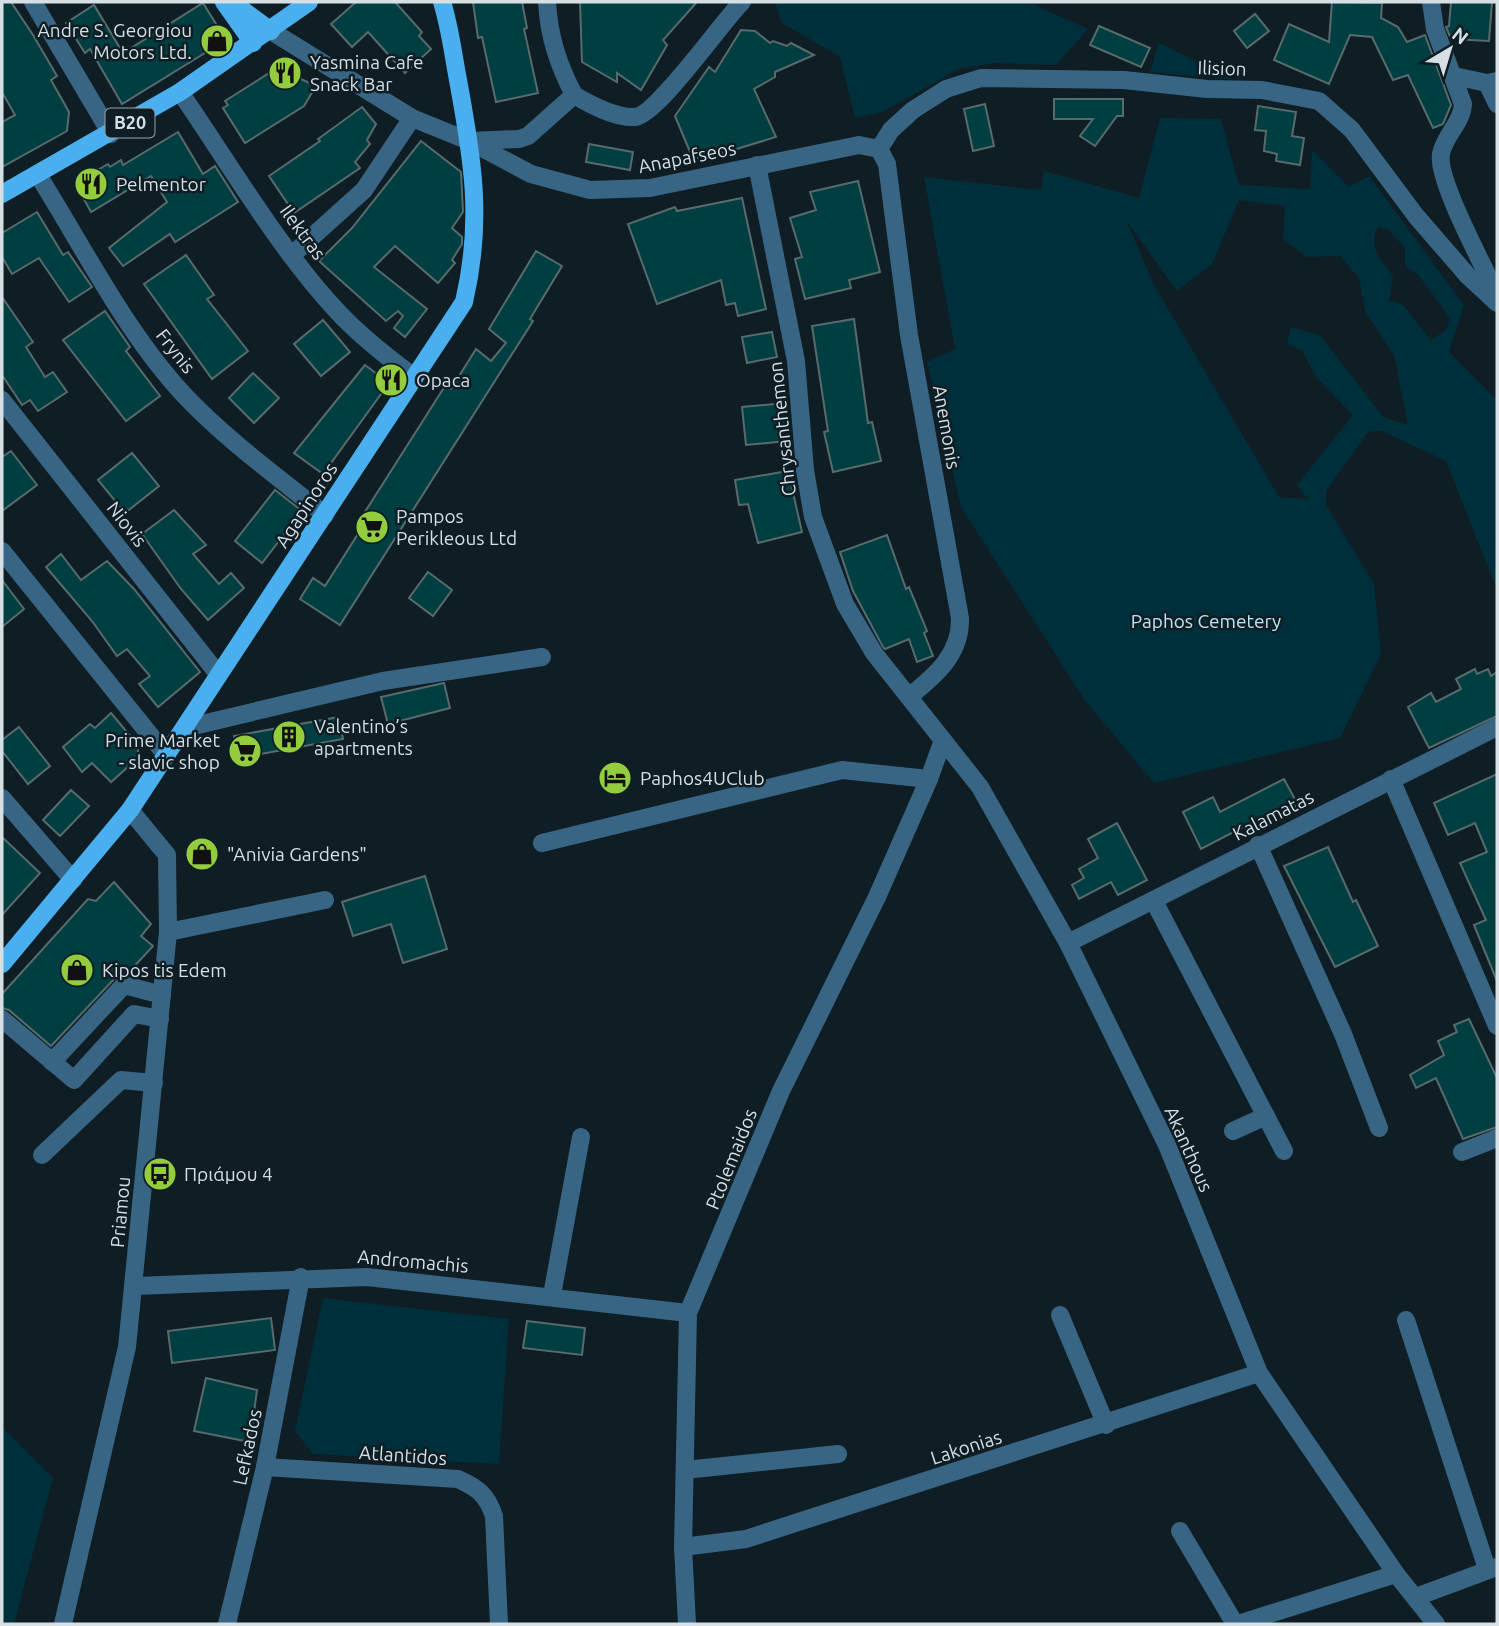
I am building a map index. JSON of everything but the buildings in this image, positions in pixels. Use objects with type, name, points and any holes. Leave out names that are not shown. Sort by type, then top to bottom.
[{"type":"main road","points":[[224,2],[253,43]]},
{"type":"main road","points":[[232,2],[271,31]]},
{"type":"main road","name":"B20","points":[[2,194],[111,134],[180,92],[309,2]]},
{"type":"main road","name":"Agapinoros","points":[[2,964],[130,810],[464,302],[471,273],[477,211],[469,141],[444,5]]},
{"type":"street","points":[[33,2],[111,134]]},
{"type":"street","points":[[547,2],[549,33],[557,62],[574,95],[597,108],[634,117],[647,113],[667,95],[719,25],[742,2]]},
{"type":"street","points":[[1431,2],[1435,29],[1454,76],[1463,109],[1443,147],[1441,171],[1497,295]]},
{"type":"street","name":"Anapafseos","points":[[271,31],[412,118],[469,141],[531,174],[590,190],[650,188],[859,145],[879,149]]},
{"type":"street","points":[[1454,76],[1492,82],[1497,104]]},
{"type":"street","name":"Ilision","points":[[879,149],[891,130],[913,110],[946,89],[981,78],[1124,80],[1207,89],[1262,90],[1319,101],[1352,130],[1416,216],[1468,276],[1497,303]]},
{"type":"street","name":"Ilektras","points":[[180,92],[292,255],[336,311],[379,352],[414,377]]},
{"type":"street","points":[[469,141],[519,139],[528,136],[574,95]]},
{"type":"street","points":[[292,255],[364,190],[412,118]]},
{"type":"street","name":"Anemonis","points":[[879,149],[887,164],[909,335],[960,618],[960,632],[954,651],[911,696]]},
{"type":"street","name":"Chrysanthemon","points":[[757,165],[796,361],[805,470],[813,517],[845,604],[874,653],[911,696],[943,740]]},
{"type":"street","name":"Frynis","points":[[38,175],[148,352],[187,398],[252,456],[326,515]]},
{"type":"street","name":"Niovis","points":[[2,400],[218,674]]},
{"type":"street","points":[[2,551],[167,755]]},
{"type":"street","points":[[185,728],[383,681],[542,657]]},
{"type":"street","name":"Kalamatas","points":[[1068,943],[1497,727]]},
{"type":"street","name":"Ptolemaidos","points":[[687,1624],[683,1547],[688,1313],[781,1091],[877,897],[929,779],[943,740]]},
{"type":"street","name":"Akanthous","points":[[943,740],[980,787],[1068,943],[1167,1145],[1259,1373],[1396,1574],[1436,1624]]},
{"type":"street","points":[[542,843],[842,770],[929,779]]},
{"type":"street","points":[[1391,779],[1497,1026]]},
{"type":"street","points":[[4,808],[73,880]]},
{"type":"street","name":"Priamou","points":[[63,1624],[127,1347],[168,932],[167,856],[130,810]]},
{"type":"street","points":[[1258,845],[1343,1034],[1379,1128]]},
{"type":"street","points":[[168,932],[325,900]]},
{"type":"street","points":[[1154,901],[1284,1151]]},
{"type":"street","points":[[52,1062],[124,985],[162,995]]},
{"type":"street","points":[[2,1019],[74,1080],[134,1014],[160,1019]]},
{"type":"street","points":[[42,1155],[121,1080],[153,1083]]},
{"type":"street","points":[[1233,1131],[1266,1116]]},
{"type":"street","points":[[552,1295],[581,1137]]},
{"type":"street","points":[[1462,1152],[1497,1138]]},
{"type":"street","name":"Andromachis","points":[[135,1286],[301,1277],[367,1277],[552,1295],[688,1313]]},
{"type":"street","name":"Lefkados","points":[[227,1624],[265,1467],[301,1277]]},
{"type":"street","points":[[1060,1315],[1106,1425]]},
{"type":"street","points":[[1406,1320],[1492,1568],[1416,1597]]},
{"type":"street","name":"Lakonias","points":[[683,1547],[746,1539],[1106,1425],[1259,1373]]},
{"type":"street","points":[[685,1470],[838,1454]]},
{"type":"street","name":"Atlantidos","points":[[265,1467],[458,1479],[477,1487],[489,1499],[494,1516],[499,1624]]},
{"type":"street","points":[[1180,1531],[1237,1624],[1396,1574]]},
{"type":"green space","points":[[774,2],[1028,2],[1088,29],[1056,65],[994,63],[959,69],[882,112],[855,118],[840,57],[782,23]]},
{"type":"green space","points":[[1159,43],[1231,79],[1150,72]]},
{"type":"green space","name":"Paphos Cemetery","points":[[1160,118],[1221,119],[1239,185],[1310,189],[1312,150],[1349,187],[1369,176],[1464,305],[1449,352],[1497,400],[1497,590],[1446,461],[1382,431],[1368,432],[1326,491],[1326,505],[1374,584],[1381,654],[1340,738],[1154,783],[1084,699],[961,507],[927,362],[955,349],[924,177],[1041,190],[1044,171],[1139,198]],"holes":[[[1239,200],[1285,206],[1283,239],[1307,257],[1340,256],[1359,278],[1365,311],[1394,355],[1408,425],[1383,417],[1321,336],[1291,327],[1287,344],[1302,350],[1316,377],[1353,415],[1297,485],[1308,499],[1279,497],[1154,285],[1126,220],[1177,291],[1212,264]],[[1378,227],[1388,229],[1405,248],[1405,266],[1419,276],[1450,318],[1446,330],[1431,340],[1402,304],[1389,301],[1393,276],[1375,247]]]},
{"type":"green space","points":[[323,1298],[509,1319],[499,1464],[313,1454],[295,1431]]},
{"type":"green space","points":[[2,1427],[53,1478],[14,1624],[2,1624]]},
{"type":"place","name":"Andre S. Georgiou Motors Ltd.","points":[[217,41]]},
{"type":"place","name":"Yasmina Cafe Snack Bar","points":[[285,73]]},
{"type":"place","name":"Pelmentor","points":[[91,184]]},
{"type":"place","name":"Opaca","points":[[391,380]]},
{"type":"place","name":"Pampos Perikleous Ltd","points":[[372,527]]},
{"type":"place","name":"Valentino’s apartments","points":[[289,737]]},
{"type":"place","name":"Prime Market - slavic shop","points":[[245,751]]},
{"type":"place","name":"Paphos4UClub","points":[[615,778]]},
{"type":"place","name":"\"Anivia Gardens\"","points":[[202,854]]},
{"type":"place","name":"Kipos tis Edem","points":[[77,970]]},
{"type":"place","name":"Πριάμου 4","points":[[160,1174]]}]
